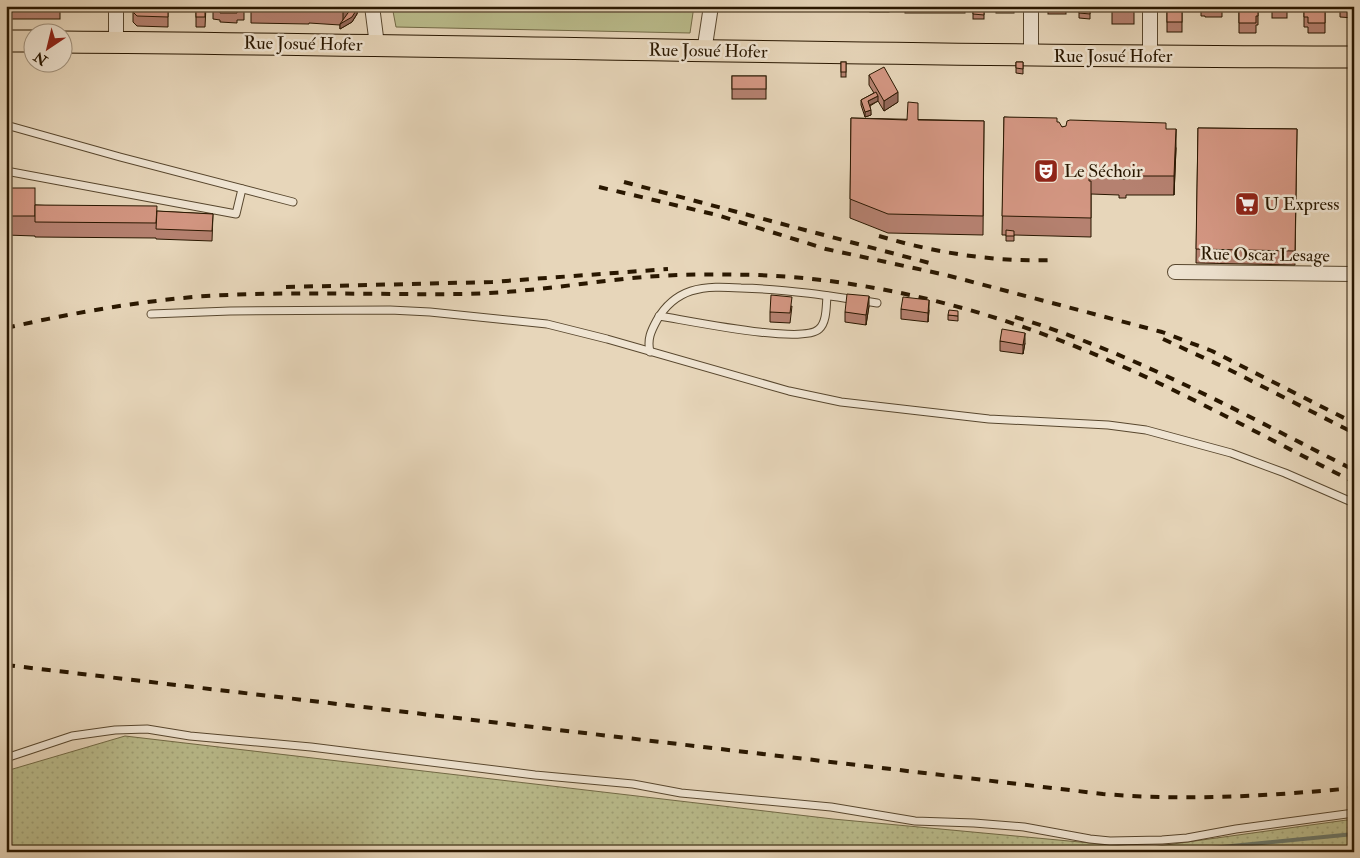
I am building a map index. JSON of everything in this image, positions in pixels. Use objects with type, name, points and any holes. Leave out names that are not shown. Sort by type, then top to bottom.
[{"type":"main road","points":[[6,41],[22,41]]},
{"type":"main road","name":"Rue Josué Hofer","points":[[72,42],[1031,56],[1354,57]]},
{"type":"street","points":[[116,6],[116,42]]},
{"type":"street","points":[[372,6],[377,45]]},
{"type":"street","points":[[704,52],[711,6]]},
{"type":"street","points":[[1031,6],[1031,56]]},
{"type":"street","points":[[1150,6],[1150,56]]},
{"type":"street","name":"Rue Oscar Lesage","points":[[1175,272],[1354,274]]},
{"type":"lane","points":[[6,125],[293,202]]},
{"type":"lane","points":[[6,172],[236,214],[242,189]]},
{"type":"lane","points":[[650,352],[648,345],[650,332],[660,316],[678,297],[691,291],[708,287],[761,288],[877,303]]},
{"type":"lane","points":[[660,316],[783,335],[805,334],[817,331],[823,324],[827,296]]},
{"type":"lane","points":[[151,314],[354,310],[430,312],[547,324],[591,334],[789,391],[841,402],[980,418],[1108,425],[1146,430],[1239,456],[1354,502]]},
{"type":"lane","points":[[6,758],[72,736],[116,730],[147,729],[190,736],[311,747],[535,776],[633,784],[681,793],[822,806],[915,821],[1024,827],[1110,841],[1187,838],[1236,829],[1354,813]]},
{"type":"green space","points":[[392,6],[694,6],[690,33],[396,27]]},
{"type":"green space","points":[[125,736],[833,819],[1144,848],[1354,819],[1354,852],[6,852],[6,771]]},
{"type":"building","points":[[133,6],[168,6],[168,17],[137,16],[133,12]]},
{"type":"building","points":[[196,6],[205,6],[205,17],[196,17]]},
{"type":"building","points":[[213,6],[244,6],[244,10],[237,10],[237,13],[220,13],[220,10],[213,9]]},
{"type":"building","points":[[251,6],[309,6],[309,10],[251,9]]},
{"type":"building","points":[[353,6],[357,9],[352,17],[340,24]]},
{"type":"building","points":[[920,6],[949,6],[949,8],[920,8]]},
{"type":"building","points":[[973,6],[984,6],[984,15],[973,14]]},
{"type":"building","points":[[1079,6],[1090,6],[1090,14],[1079,13]]},
{"type":"building","points":[[1112,6],[1134,6],[1134,9],[1112,9]]},
{"type":"building","points":[[1167,6],[1182,6],[1182,22],[1167,22]]},
{"type":"building","points":[[1201,6],[1205,6],[1205,11],[1201,11]]},
{"type":"building","points":[[1222,6],[1222,7],[1205,7]]},
{"type":"building","points":[[1239,6],[1256,6],[1258,8],[1256,23],[1239,23]]},
{"type":"building","points":[[1272,6],[1287,6],[1287,8],[1272,8]]},
{"type":"building","points":[[1304,6],[1325,6],[1325,23],[1308,23],[1308,17],[1304,17]]},
{"type":"building","points":[[1354,6],[1354,8],[1340,7]]},
{"type":"building","points":[[841,62],[846,62],[846,72],[841,72]]},
{"type":"building","points":[[1016,62],[1023,62],[1023,69],[1016,68]]},
{"type":"building","points":[[884,67],[898,92],[884,101],[869,75]]},
{"type":"building","points":[[732,76],[766,76],[766,89],[732,89]]},
{"type":"building","points":[[876,92],[878,96],[868,101],[871,110],[865,112],[861,100]]},
{"type":"building","points":[[908,102],[918,103],[918,120],[984,121],[983,216],[888,214],[850,199],[851,118],[907,120]]},
{"type":"building","points":[[1004,117],[1057,118],[1057,122],[1062,127],[1066,126],[1067,121],[1070,120],[1166,123],[1166,129],[1176,129],[1174,176],[1126,176],[1126,179],[1119,179],[1120,175],[1089,174],[1089,181],[1091,181],[1091,218],[1002,216]]},
{"type":"building","name":"U Express","points":[[1198,128],[1297,129],[1295,251],[1196,249]]},
{"type":"building","points":[[6,188],[35,188],[35,216],[6,216]]},
{"type":"building","points":[[35,205],[157,206],[156,223],[35,222]]},
{"type":"building","points":[[157,211],[213,214],[212,231],[156,229]]},
{"type":"building","points":[[1006,230],[1014,231],[1014,236],[1006,236]]},
{"type":"building","points":[[847,294],[869,296],[866,315],[845,312]]},
{"type":"building","points":[[771,295],[792,297],[790,313],[770,312]]},
{"type":"building","points":[[903,297],[929,300],[928,313],[901,309]]},
{"type":"building","points":[[949,310],[958,311],[958,316],[948,315]]},
{"type":"building","points":[[1002,329],[1025,333],[1023,345],[1000,341]]},
{"type":"waterway","points":[[1171,852],[1354,834]]},
{"type":"railway","points":[[624,182],[937,265]]},
{"type":"railway","points":[[599,187],[717,215],[826,249],[946,275],[1162,332],[1212,351],[1354,423]]},
{"type":"railway","points":[[879,236],[943,252],[986,258],[1052,260]]},
{"type":"railway","points":[[286,287],[492,282],[668,269]]},
{"type":"railway","points":[[6,328],[106,308],[206,296],[465,294],[528,290],[632,278],[695,275],[758,275],[833,281],[907,294],[944,303],[1016,324],[1090,352],[1204,405],[1354,482]]},
{"type":"railway","points":[[1015,317],[1103,348],[1145,366],[1229,406],[1354,470]]},
{"type":"railway","points":[[1163,339],[1228,369],[1354,433]]},
{"type":"railway","points":[[6,665],[1103,794],[1228,797],[1354,788]]},
{"type":"place","name":"Le Séchoir","points":[[1046,171]]},
{"type":"place","name":"U Express","points":[[1247,204]]}]
